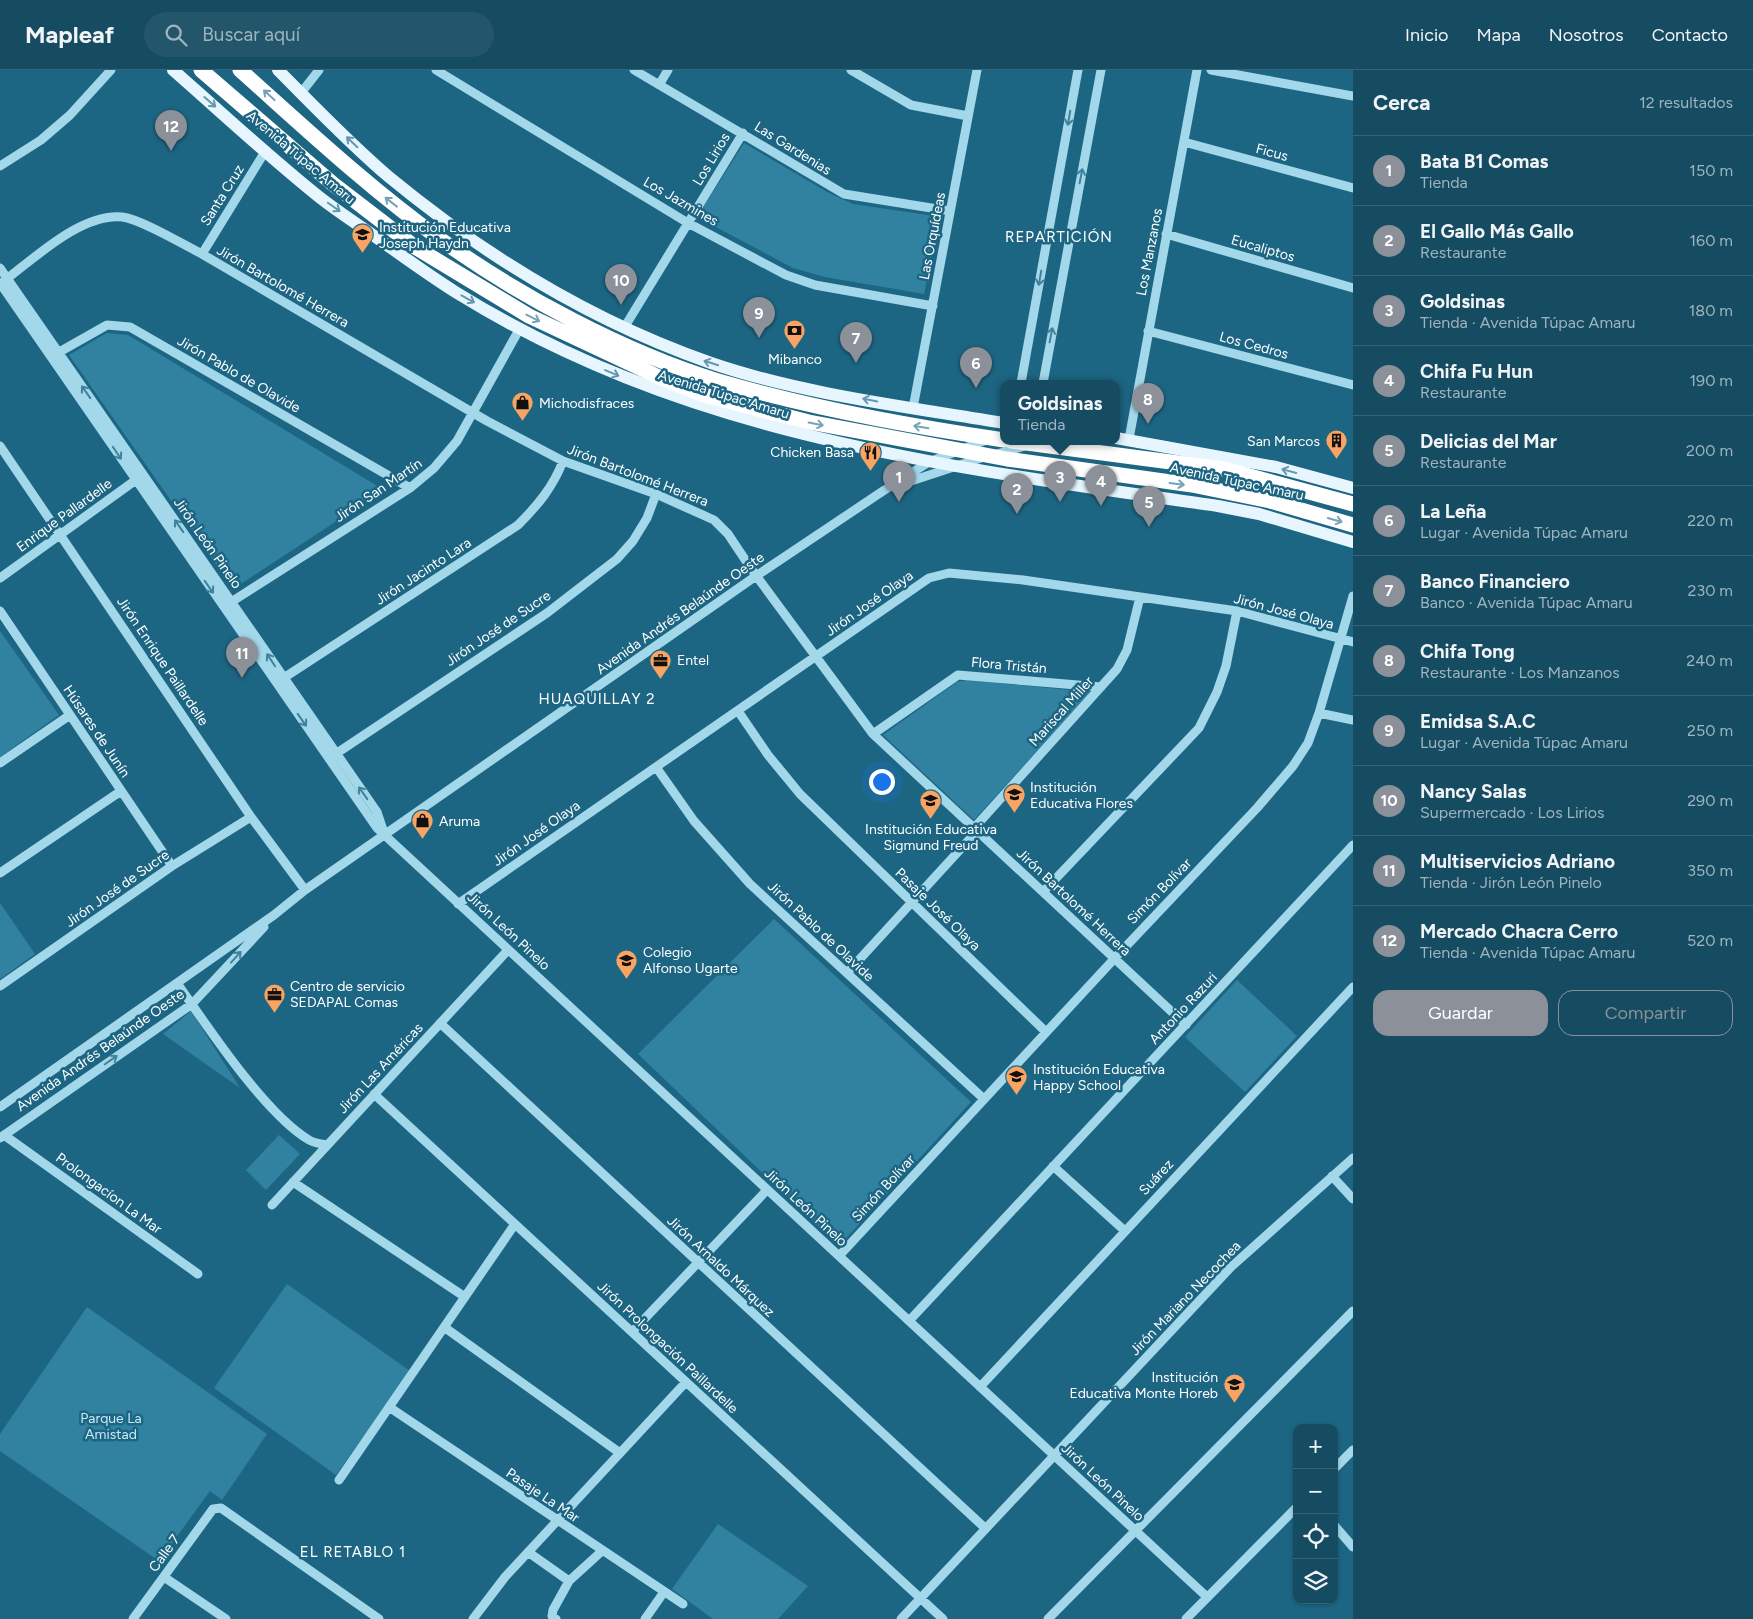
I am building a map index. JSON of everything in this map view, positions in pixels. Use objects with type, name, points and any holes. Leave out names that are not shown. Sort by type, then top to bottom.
[{"type":"highway","name":"Avenida Túpac Amaru","points":[[201,70],[326,178],[384,225],[468,281],[561,333],[627,364],[704,395],[954,458],[988,456],[1192,486],[1270,501],[1353,525]]},
{"type":"highway","name":"Avenida Túpac Amaru","points":[[240,70],[360,176],[441,240],[511,286],[594,330],[668,362],[717,380],[909,425],[1000,437]]},
{"type":"highway","name":"Avenida Túpac Amaru","points":[[1051,445],[1224,469],[1353,504]]},
{"type":"main road","name":"Avenida Túpac Amaru","points":[[173,70],[318,196],[434,278],[520,328],[613,373],[710,409],[827,441],[929,462],[954,458],[1218,506],[1258,514],[1353,542]]},
{"type":"main road","name":"Avenida Túpac Amaru","points":[[278,70],[388,176],[462,234],[547,288],[624,328],[713,364],[813,389],[1000,422]]},
{"type":"main road","name":"Avenida Túpac Amaru","points":[[1122,438],[1276,467],[1353,488]]},
{"type":"street","points":[[0,166],[41,140],[70,115],[111,70]]},
{"type":"street","points":[[301,93],[319,70]]},
{"type":"street","name":"Los Jazmines","points":[[436,70],[688,222],[800,280],[932,306]]},
{"type":"street","name":"Las Gardenias","points":[[634,70],[844,194],[950,211]]},
{"type":"street","points":[[659,85],[668,70]]},
{"type":"street","points":[[850,70],[911,105],[968,116]]},
{"type":"street","name":"Las Orquídeas","points":[[913,408],[977,70]]},
{"type":"street","points":[[1022,380],[1078,70]]},
{"type":"street","points":[[1043,380],[1101,70]]},
{"type":"street","name":"Los Manzanos","points":[[1122,438],[1148,331],[1197,70]]},
{"type":"street","points":[[1211,70],[1353,96]]},
{"type":"street","name":"Los Lirios","points":[[624,328],[743,133]]},
{"type":"street","name":"Ficus","points":[[1184,142],[1353,188]]},
{"type":"street","name":"Santa Cruz","points":[[202,254],[266,150]]},
{"type":"street","name":"Jirón Bartolomé Herrera","points":[[2,282],[72,230],[98,219],[123,217],[202,254],[472,411],[563,461],[656,494],[714,520],[728,534],[756,576],[873,734],[1186,1025]]},
{"type":"street","name":"Eucaliptos","points":[[1166,234],[1353,288]]},
{"type":"street","name":"Jirón León Pinelo","points":[[0,268],[2,282],[144,474],[232,601],[280,680],[332,756],[377,828],[1208,1597]]},
{"type":"street","name":"Jirón Pablo de Olavide","points":[[56,355],[107,325],[130,327],[410,488]]},
{"type":"street","name":"Jirón San Martín","points":[[223,607],[410,488],[434,468],[456,441],[520,328]]},
{"type":"street","name":"Los Cedros","points":[[1148,331],[1353,385]]},
{"type":"street","name":"Jirón León Pinelo","points":[[56,355],[135,480],[223,607],[280,680]]},
{"type":"street","name":"Avenida Andrés Belaúnde Oeste","points":[[883,491],[1000,437]]},
{"type":"street","points":[[988,456],[1024,445]]},
{"type":"street","name":"Jirón Enrique Paillardelle","points":[[0,446],[251,817],[305,890]]},
{"type":"street","name":"Jirón Jacinto Lara","points":[[280,680],[518,525],[538,506],[554,483],[563,461]]},
{"type":"street","name":"Avenida Andrés Belaúnde Oeste","points":[[0,1107],[274,915],[305,890],[386,836],[756,576],[929,462]]},
{"type":"street","name":"Enrique Pallardelle","points":[[0,578],[61,536],[144,474]]},
{"type":"street","name":"Jirón José de Sucre","points":[[332,756],[547,613],[617,559],[633,541],[647,518],[656,494]]},
{"type":"street","name":"Jirón José Olaya","points":[[458,904],[929,578],[949,573],[1023,580],[1237,611],[1339,640],[1353,642]]},
{"type":"street","name":"Simón Bolívar","points":[[839,1256],[1114,959],[1257,808],[1293,766],[1308,743],[1319,714],[1353,596]]},
{"type":"street","name":"Mariscal Miller","points":[[847,973],[912,903],[1117,669],[1127,650],[1140,597]]},
{"type":"street","name":"Húsares de Junín","points":[[0,611],[172,866]]},
{"type":"street","points":[[1043,892],[1199,728],[1217,692],[1226,666],[1237,611]]},
{"type":"street","name":"Flora Tristán","points":[[873,734],[958,675],[1101,687]]},
{"type":"street","name":"Pasaje José Olaya","points":[[738,711],[768,755],[800,794],[1046,1032]]},
{"type":"street","points":[[1319,714],[1353,720]]},
{"type":"street","points":[[0,762],[70,715]]},
{"type":"street","name":"Jirón Pablo de Olavide","points":[[656,767],[694,821],[750,884],[984,1099]]},
{"type":"street","points":[[0,873],[121,791]]},
{"type":"street","name":"Jirón José de Sucre","points":[[0,986],[172,866],[251,817]]},
{"type":"street","name":"Antonio Razuri","points":[[909,1321],[1353,845]]},
{"type":"street","name":"Avenida Andrés Belaúnde Oeste","points":[[2,1137],[192,1004],[274,915]]},
{"type":"street","name":"Jirón Las Américas","points":[[272,1205],[508,950]]},
{"type":"street","points":[[177,983],[277,1114],[311,1142],[327,1145]]},
{"type":"street","name":"Suárez","points":[[980,1387],[1353,986]]},
{"type":"street","name":"Jirón Arnaldo Márquez","points":[[440,1023],[985,1528]]},
{"type":"street","name":"Jirón Prolongación Paillardelle","points":[[374,1094],[943,1619]]},
{"type":"street","name":"Prolongacíon La Mar","points":[[2,1137],[198,1274]]},
{"type":"street","name":"Jirón Mariano Necochea","points":[[901,1619],[1231,1267],[1353,1158]]},
{"type":"street","points":[[1053,1166],[1125,1231]]},
{"type":"street","points":[[1332,1176],[1353,1199]]},
{"type":"street","points":[[293,1182],[465,1297]]},
{"type":"street","points":[[632,1332],[767,1190]]},
{"type":"street","points":[[339,1480],[514,1224]]},
{"type":"street","points":[[1048,1619],[1353,1311]]},
{"type":"street","points":[[444,1327],[620,1453]]},
{"type":"street","points":[[473,1619],[505,1577],[686,1382]]},
{"type":"street","name":"Pasaje La Mar","points":[[389,1408],[683,1604]]},
{"type":"street","points":[[1338,1465],[1353,1450]]},
{"type":"street","name":"Calle 7","points":[[133,1619],[213,1509],[221,1508],[379,1619]]},
{"type":"street","points":[[1186,1619],[1293,1511]]},
{"type":"street","points":[[1338,1530],[1353,1547]]},
{"type":"street","points":[[556,1619],[552,1616],[553,1610],[569,1581],[602,1551]]},
{"type":"street","points":[[528,1552],[569,1581]]},
{"type":"street","points":[[164,1577],[226,1619]]},
{"type":"street","points":[[645,1619],[664,1592]]},
{"type":"green space","points":[[744,143],[827,192],[853,204],[941,217],[924,294],[825,277],[793,268],[697,217]]},
{"type":"green space","points":[[107,333],[128,335],[384,490],[233,589],[69,355]]},
{"type":"green space","points":[[0,631],[59,715],[0,757]]},
{"type":"green space","points":[[967,680],[1091,692],[974,820],[883,735],[957,682]]},
{"type":"green space","points":[[0,903],[35,954],[0,979]]},
{"type":"green space","points":[[774,919],[971,1102],[839,1246],[638,1054]]},
{"type":"green space","points":[[1237,980],[1297,1036],[1245,1092],[1185,1037]]},
{"type":"green space","points":[[191,1011],[240,1088],[163,1034]]},
{"type":"green space","points":[[279,1135],[300,1154],[266,1190],[246,1170]]},
{"type":"green space","points":[[287,1284],[410,1371],[336,1475],[214,1388]]},
{"type":"green space","name":"Parque La Amistad","points":[[87,1307],[267,1434],[222,1500],[210,1491],[159,1561],[0,1451],[0,1434]]},
{"type":"green space","points":[[718,1524],[808,1586],[778,1619],[713,1619],[672,1589]]},
{"type":"place","name":"Mercado Chacra Cerro","points":[[171,151]]},
{"type":"place","name":"Institución Educativa Joseph Haydn","points":[[363,254]]},
{"type":"place","name":"Nancy Salas","points":[[621,305]]},
{"type":"place","name":"Emidsa S.A.C","points":[[759,338]]},
{"type":"place","name":"Mibanco","points":[[795,350]]},
{"type":"place","name":"Banco Financiero","points":[[856,363]]},
{"type":"place","name":"La Leña","points":[[976,388]]},
{"type":"place","name":"Michodisfraces","points":[[523,422]]},
{"type":"place","name":"Chifa Tong","points":[[1148,424]]},
{"type":"place","name":"San Marcos","points":[[1336,460]]},
{"type":"place","name":"Chicken Basa","points":[[870,471]]},
{"type":"place","name":"Bata B1 Comas","points":[[899,502]]},
{"type":"place","name":"Goldsinas","points":[[1060,502]]},
{"type":"place","name":"Chifa Fu Hun","points":[[1101,506]]},
{"type":"place","name":"El Gallo Más Gallo","points":[[1017,514]]},
{"type":"place","name":"Delicias del Mar","points":[[1149,527]]},
{"type":"place","name":"Multiservicios Adriano","points":[[242,678]]},
{"type":"place","name":"Entel","points":[[661,679]]},
{"type":"place","name":"Institución Educativa Flores","points":[[1014,814]]},
{"type":"place","name":"Institución Educativa Sigmund Freud","points":[[931,820]]},
{"type":"place","name":"Aruma","points":[[423,840]]},
{"type":"place","name":"Colegio Alfonso Ugarte","points":[[627,979]]},
{"type":"place","name":"Centro de servicio SEDAPAL Comas","points":[[274,1013]]},
{"type":"place","name":"Institución Educativa Happy School","points":[[1017,1096]]},
{"type":"place","name":"Institución Educativa Monte Horeb","points":[[1234,1404]]},
{"type":"district","name":"REPARTICIÓN","points":[[1059,237]]},
{"type":"district","name":"HUAQUILLAY 2","points":[[597,699]]},
{"type":"district","name":"EL RETABLO 1","points":[[353,1552]]}]
